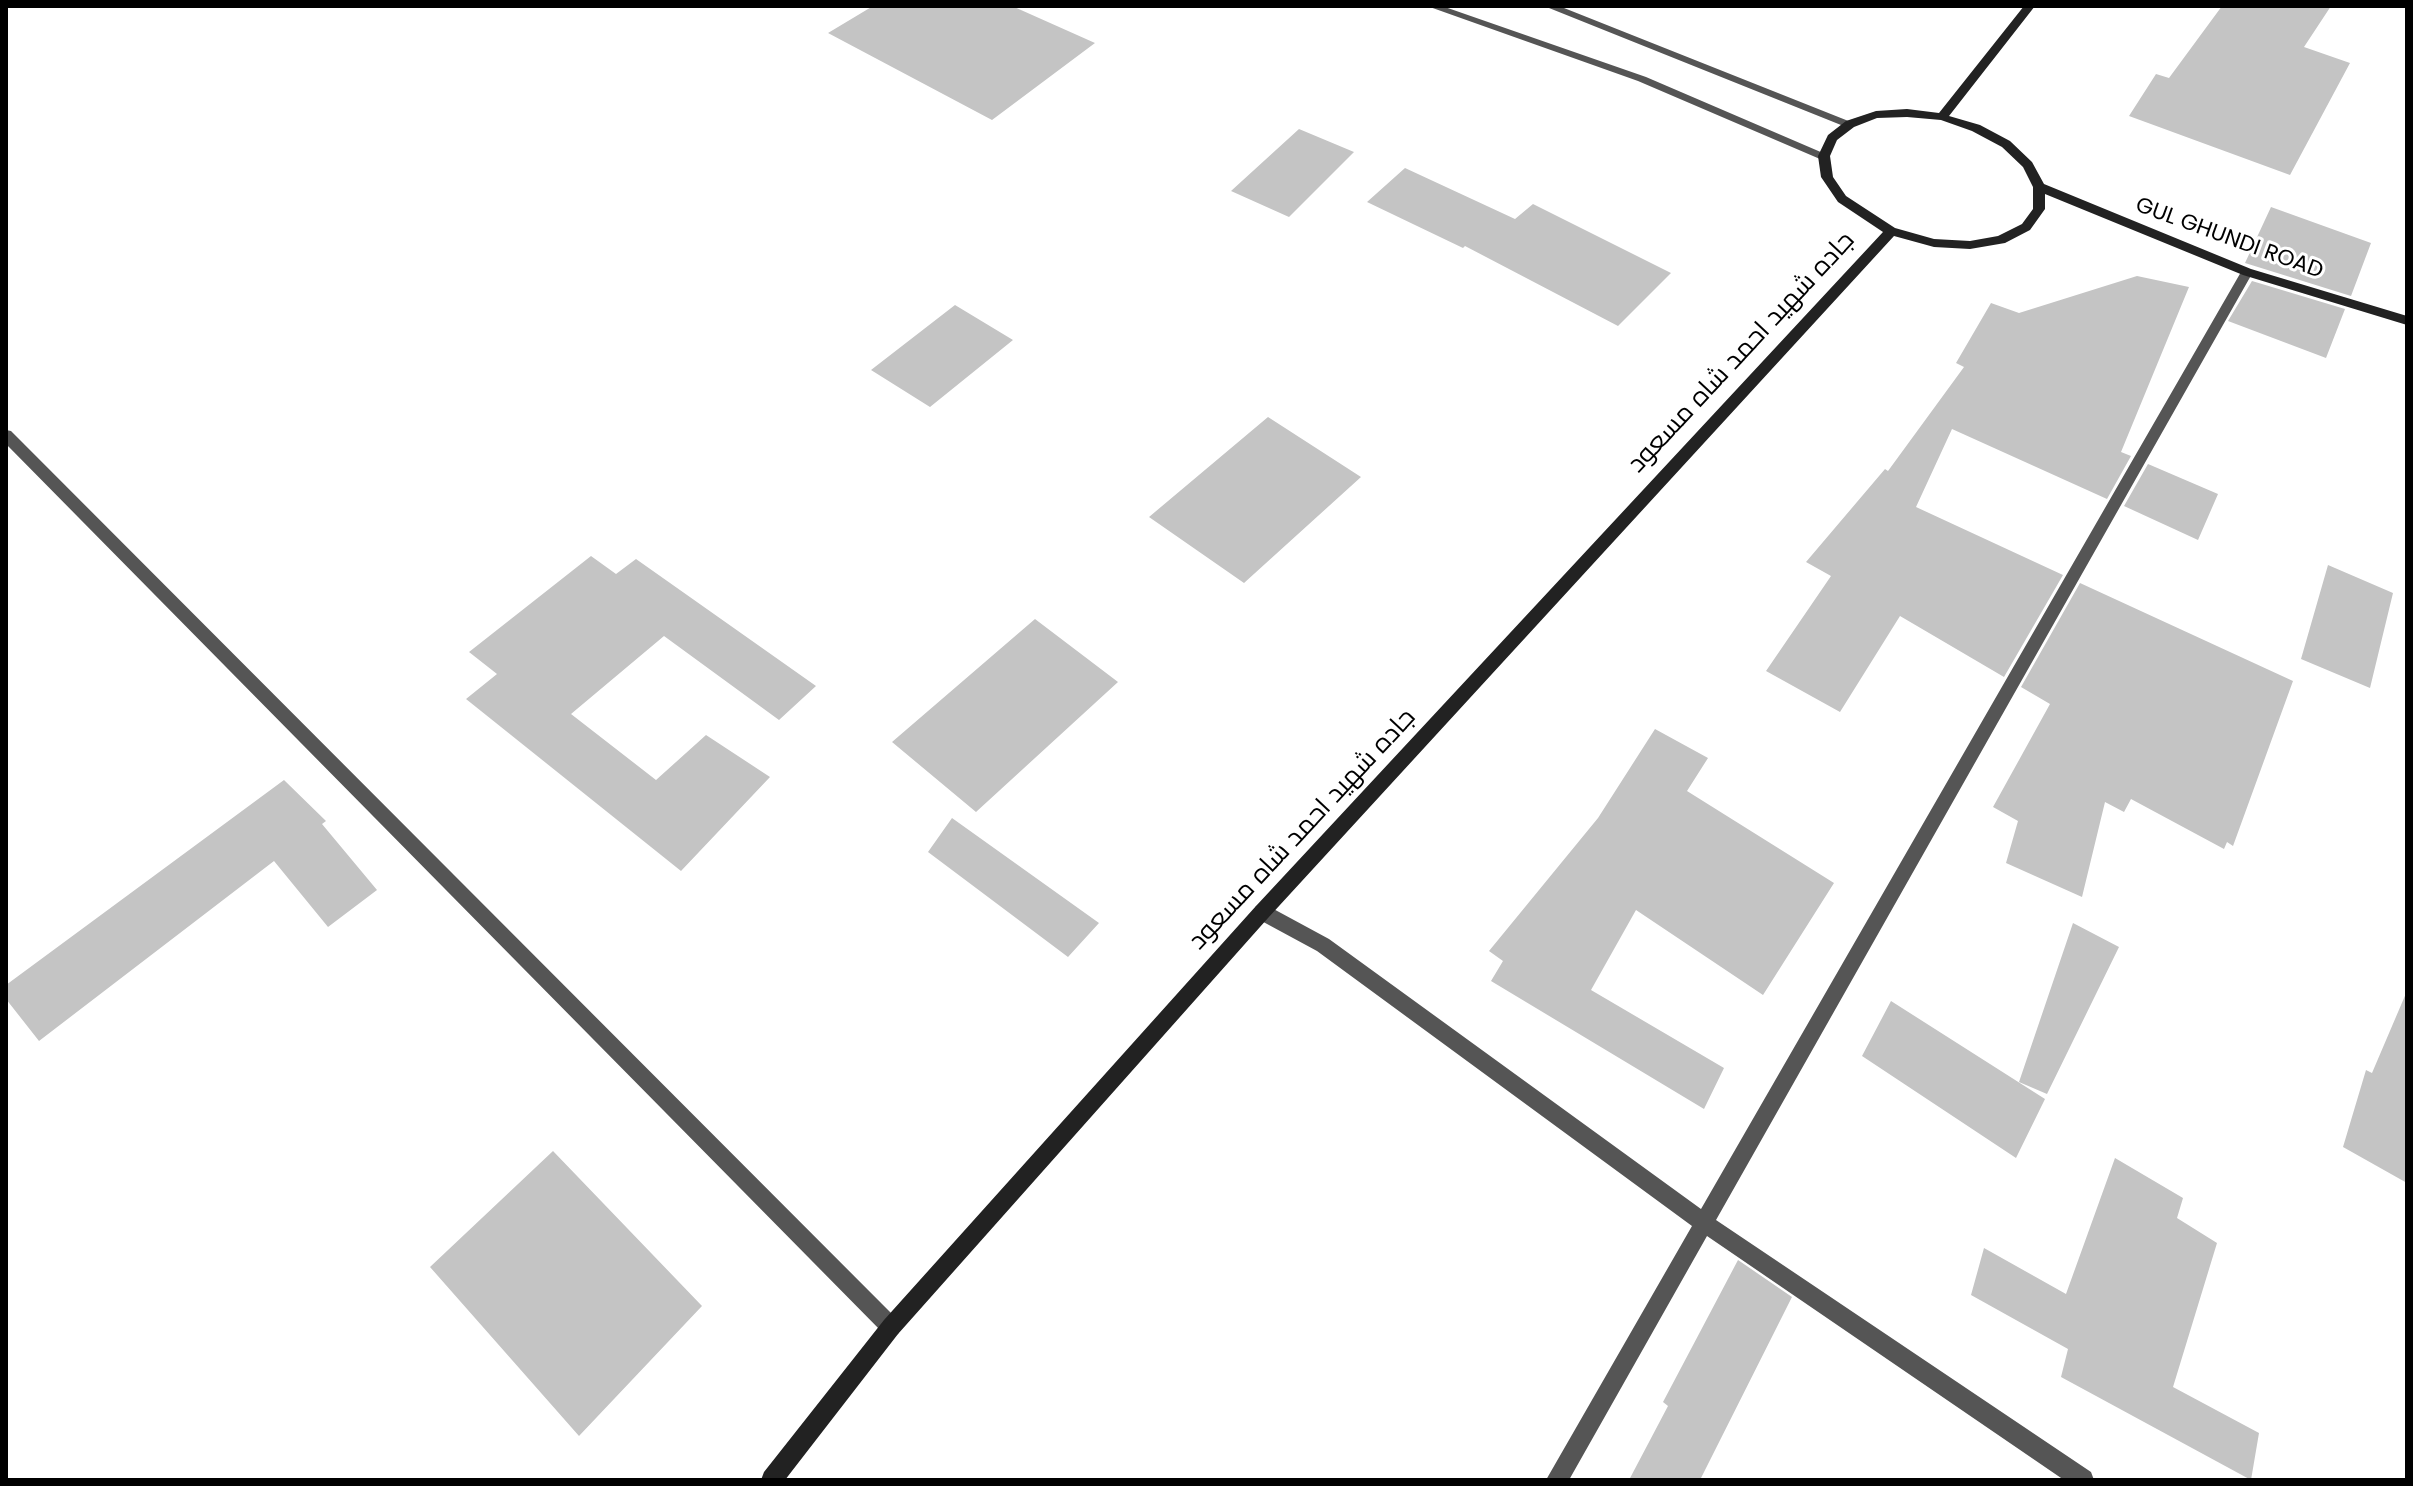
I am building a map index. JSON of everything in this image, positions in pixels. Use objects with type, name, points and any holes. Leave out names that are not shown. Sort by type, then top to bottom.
[{"type":"main road","points":[[1942,117],[2030,6]]},
{"type":"main road","points":[[1907,113],[1942,117],[1976,128],[2006,144],[2028,165],[2039,187],[2039,209],[2026,227],[2001,240],[1970,245],[1934,243],[1891,231],[1842,199],[1827,177],[1824,156],[1832,138],[1850,124],[1876,115],[1907,113]]},
{"type":"main road","name":"GUL GHUNDI ROAD","points":[[2039,187],[2247,272],[2407,321]]},
{"type":"main road","name":"جاده شهيد احمد شاه مسعود","points":[[772,1480],[891,1327],[1262,912],[1891,231]]},
{"type":"street","points":[[1432,6],[1642,79],[1824,156]]},
{"type":"street","points":[[1549,6],[1850,124]]},
{"type":"street","points":[[1557,1480],[2247,272]]},
{"type":"street","points":[[6,435],[891,1327]]},
{"type":"street","points":[[1262,912],[1323,945],[1704,1223],[2083,1480]]},
{"type":"building","points":[[873,6],[1012,6],[1095,43],[992,120],[828,33]]},
{"type":"building","points":[[2222,6],[2331,6],[2304,47],[2350,63],[2290,175],[2129,116],[2156,74],[2169,78]]},
{"type":"building","points":[[1299,129],[1354,152],[1289,217],[1231,191]]},
{"type":"building","points":[[1405,168],[1515,219],[1533,204],[1671,273],[1618,326],[1465,246],[1463,248],[1367,202]]},
{"type":"building","points":[[2271,207],[2371,243],[2351,296],[2245,263]]},
{"type":"building","points":[[2137,276],[2189,287],[2121,452],[2131,456],[2107,499],[1952,429],[1916,507],[2063,575],[2004,677],[1900,616],[1840,712],[1766,671],[1831,576],[1806,562],[1885,469],[1888,471],[1964,367],[1956,363],[1991,303],[2019,313]]},
{"type":"building","points":[[2252,281],[2345,309],[2326,358],[2228,321]]},
{"type":"building","points":[[955,305],[1013,340],[930,407],[871,370]]},
{"type":"building","points":[[1268,417],[1361,477],[1244,583],[1149,517]]},
{"type":"building","points":[[2148,464],[2218,494],[2198,540],[2124,506]]},
{"type":"building","points":[[591,556],[616,574],[636,559],[816,686],[779,720],[664,636],[571,714],[656,780],[706,735],[770,777],[681,871],[466,699],[497,674],[469,652]]},
{"type":"building","points":[[2328,565],[2393,593],[2370,688],[2301,659]]},
{"type":"building","points":[[2080,583],[2293,681],[2233,846],[2227,842],[2224,849],[2131,799],[2124,812],[2105,802],[2082,897],[2006,863],[2018,821],[1993,807],[2050,704],[2021,687]]},
{"type":"building","points":[[1035,619],[1118,682],[976,812],[892,742]]},
{"type":"building","points":[[1655,729],[1708,758],[1687,791],[1834,883],[1763,995],[1636,910],[1591,990],[1724,1068],[1704,1109],[1491,981],[1503,961],[1489,951],[1598,818]]},
{"type":"building","points":[[284,780],[326,821],[322,824],[377,890],[328,927],[274,861],[39,1041],[6,999],[6,985]]},
{"type":"building","points":[[952,818],[1099,923],[1068,957],[928,852]]},
{"type":"building","points":[[2073,923],[2119,947],[2047,1094],[2019,1082]]},
{"type":"building","points":[[2407,991],[2407,1183],[2343,1147],[2366,1070],[2372,1073]]},
{"type":"building","points":[[1891,1001],[2045,1099],[2016,1158],[1862,1056]]},
{"type":"building","points":[[553,1151],[702,1306],[579,1436],[430,1267]]},
{"type":"building","points":[[2115,1158],[2183,1198],[2177,1218],[2217,1243],[2173,1387],[2259,1433],[2251,1480],[2061,1377],[2068,1349],[1971,1295],[1984,1248],[2066,1294]]},
{"type":"building","points":[[1738,1260],[1792,1297],[1700,1480],[1629,1480],[1668,1406],[1663,1402]]}]
